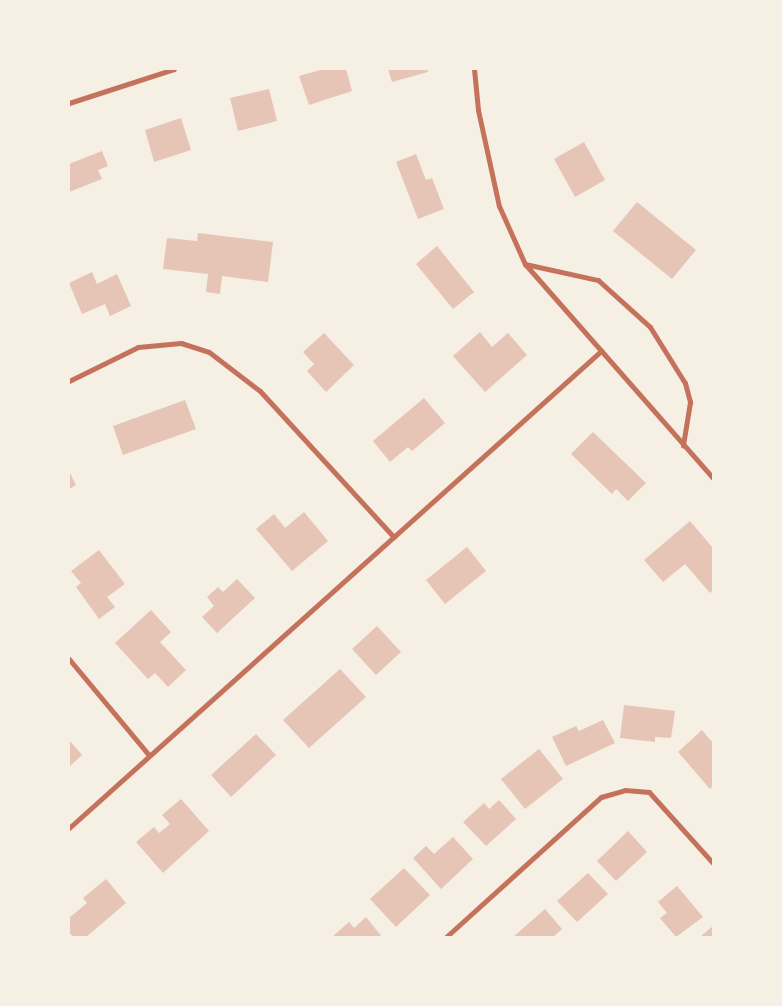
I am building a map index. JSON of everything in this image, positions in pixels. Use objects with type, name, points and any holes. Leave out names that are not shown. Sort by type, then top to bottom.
[{"type":"street","points":[[69,103],[174,69]]},
{"type":"street","points":[[474,69],[478,110],[499,206],[525,264],[713,478]]},
{"type":"street","points":[[525,264],[598,280],[650,328],[685,383],[690,402],[683,445]]},
{"type":"street","points":[[69,381],[138,347],[181,343],[209,352],[260,391],[394,536]]},
{"type":"street","points":[[69,828],[149,754],[601,351]]},
{"type":"street","points":[[69,660],[149,754]]},
{"type":"street","points":[[446,937],[601,797],[625,790],[649,792],[713,863]]},
{"type":"building","points":[[324,69],[346,69],[352,91],[309,105],[299,76]]},
{"type":"building","points":[[388,69],[427,69],[428,72],[392,82]]},
{"type":"building","points":[[269,89],[277,121],[238,131],[230,98]]},
{"type":"building","points":[[181,118],[191,150],[154,162],[145,130]]},
{"type":"building","points":[[584,142],[605,180],[575,197],[554,159]]},
{"type":"building","points":[[102,151],[108,166],[98,170],[102,179],[69,192],[69,164]]},
{"type":"building","points":[[416,154],[426,180],[432,178],[444,209],[418,219],[396,162]]},
{"type":"building","points":[[637,202],[696,250],[672,279],[613,231]]},
{"type":"building","points":[[198,233],[273,242],[268,282],[222,276],[220,294],[206,292],[208,274],[163,269],[167,238],[197,241]]},
{"type":"building","points":[[437,246],[474,292],[453,309],[416,264]]},
{"type":"building","points":[[92,272],[97,284],[117,274],[131,306],[110,316],[105,304],[82,314],[69,283]]},
{"type":"building","points":[[480,332],[492,347],[508,333],[527,355],[485,392],[453,356]]},
{"type":"building","points":[[324,333],[354,365],[326,392],[307,371],[314,364],[303,352]]},
{"type":"building","points":[[424,398],[445,423],[412,451],[408,447],[390,462],[373,441]]},
{"type":"building","points":[[185,400],[196,429],[123,455],[113,426]]},
{"type":"building","points":[[593,432],[646,483],[628,501],[616,489],[612,494],[571,454]]},
{"type":"building","points":[[69,471],[76,485],[69,489]]},
{"type":"building","points":[[304,512],[328,541],[292,571],[256,529],[274,514],[285,528]]},
{"type":"building","points":[[690,521],[713,548],[713,590],[710,593],[685,564],[663,582],[644,560]]},
{"type":"building","points":[[467,547],[486,571],[445,604],[426,580]]},
{"type":"building","points":[[99,550],[125,584],[107,597],[115,607],[99,619],[76,587],[81,583],[71,571]]},
{"type":"building","points":[[237,579],[255,598],[217,633],[202,617],[214,606],[207,597],[218,587],[223,592]]},
{"type":"building","points":[[151,610],[171,632],[160,642],[186,670],[168,687],[155,673],[148,679],[115,643]]},
{"type":"building","points":[[377,626],[401,652],[376,675],[352,649]]},
{"type":"building","points":[[340,669],[366,697],[309,748],[283,720]]},
{"type":"building","points":[[624,705],[675,711],[671,738],[655,737],[655,742],[620,738]]},
{"type":"building","points":[[603,720],[615,743],[566,766],[552,737],[576,726],[579,731]]},
{"type":"building","points":[[702,730],[713,743],[713,786],[710,789],[678,752]]},
{"type":"building","points":[[256,734],[276,755],[231,797],[211,775]]},
{"type":"building","points":[[69,740],[82,755],[69,767]]},
{"type":"building","points":[[539,749],[563,779],[525,809],[501,779]]},
{"type":"building","points":[[181,799],[209,831],[163,873],[136,842],[154,827],[159,833],[170,824],[162,815]]},
{"type":"building","points":[[499,800],[516,819],[486,846],[463,822],[484,803],[489,809]]},
{"type":"building","points":[[628,831],[647,852],[616,881],[597,861]]},
{"type":"building","points":[[453,837],[473,859],[441,889],[413,858],[426,846],[434,854]]},
{"type":"building","points":[[404,868],[430,895],[396,927],[370,899]]},
{"type":"building","points":[[588,873],[608,894],[577,922],[557,901]]},
{"type":"building","points":[[106,879],[126,903],[86,937],[73,937],[69,932],[69,918],[87,903],[83,898]]},
{"type":"building","points":[[677,886],[703,917],[676,937],[660,918],[667,913],[658,902]]},
{"type":"building","points":[[545,909],[562,929],[553,937],[513,937]]},
{"type":"building","points":[[366,917],[382,937],[332,937],[349,922],[354,928]]},
{"type":"building","points":[[713,926],[713,937],[700,937]]}]
